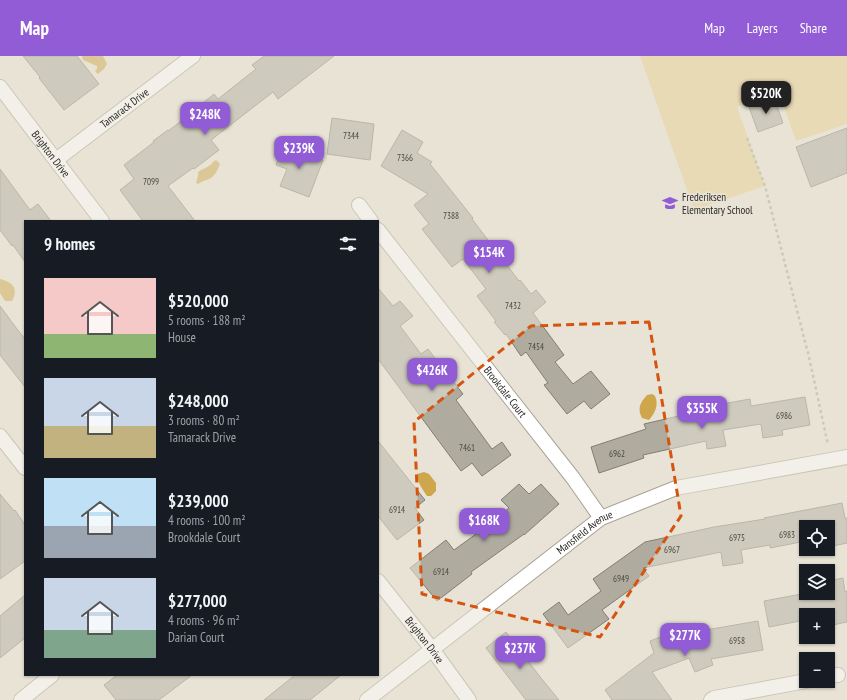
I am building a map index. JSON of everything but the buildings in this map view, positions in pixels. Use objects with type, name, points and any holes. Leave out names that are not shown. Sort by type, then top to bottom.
[{"type":"street","name":"Tamarack Drive","points":[[56,160],[193,56]]},
{"type":"street","name":"Brighton Drive","points":[[0,87],[101,220]]},
{"type":"street","points":[[358,205],[370,220]]},
{"type":"street","name":"Brookdale Court","points":[[379,231],[573,478],[601,518]]},
{"type":"street","points":[[0,436],[24,467]]},
{"type":"street","name":"Mansfield Avenue","points":[[367,700],[601,518],[676,488],[847,457]]},
{"type":"street","name":"Brighton Drive","points":[[379,582],[469,700]]},
{"type":"street","points":[[21,700],[51,676]]},
{"type":"street","points":[[711,700],[714,698],[799,681]]},
{"type":"path","points":[[747,138],[764,186],[809,357],[831,460]]},
{"type":"highlighted area","points":[[649,322],[681,516],[600,637],[422,594],[414,422],[531,326]]},
{"type":"shaded area","points":[[82,56],[103,56],[107,64],[98,74],[95,71],[97,66],[83,60]]},
{"type":"shaded area","points":[[640,56],[847,56],[847,124],[796,141],[779,92],[737,107],[765,186],[694,210]]},
{"type":"shaded area","points":[[216,160],[220,164],[214,175],[210,179],[198,184],[196,183],[198,172]]},
{"type":"shaded area","points":[[0,279],[13,286],[15,292],[12,301],[5,301],[0,293]]},
{"type":"shaded area","points":[[652,394],[655,396],[657,403],[655,412],[649,420],[642,418],[640,408],[641,403],[647,395]]},
{"type":"shaded area","points":[[424,472],[429,474],[436,483],[436,491],[431,496],[427,496],[418,480],[417,474]]},
{"type":"place","name":"Frederiksen Elementary School","points":[[670,203]]}]
